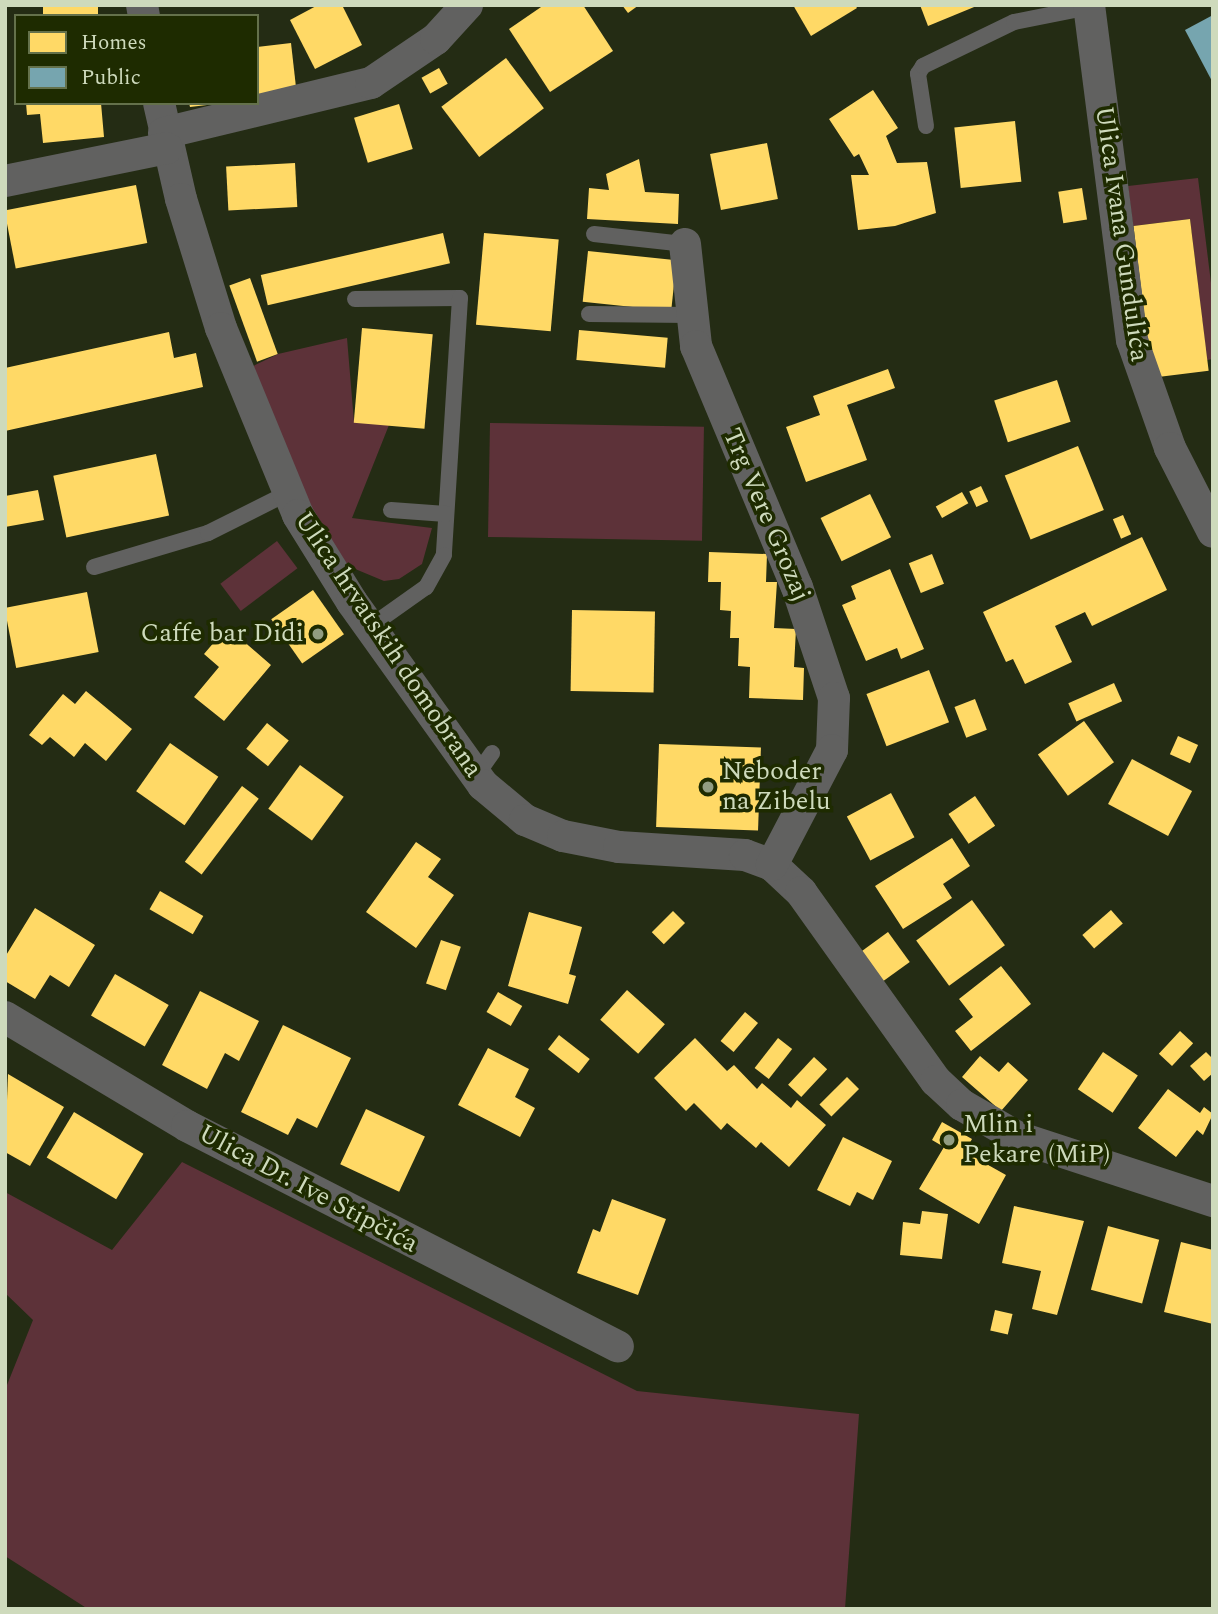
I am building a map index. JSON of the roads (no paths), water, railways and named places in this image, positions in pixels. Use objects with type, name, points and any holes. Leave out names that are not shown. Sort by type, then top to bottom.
[{"type":"street","points":[[5,181],[163,128],[371,83],[436,39],[467,5]]},
{"type":"street","name":"Ulica Ivana Gundulića","points":[[1089,6],[1132,340],[1170,448],[1213,532]]},
{"type":"street","name":"Ulica hrvatskih domobrana","points":[[163,128],[221,328],[288,493],[329,565],[371,626],[525,820],[564,827],[619,847],[745,855],[772,865],[801,892],[893,1024],[956,1100],[1017,1137],[1213,1201]]},
{"type":"street","name":"Trg Vere Grozaj","points":[[685,244],[689,255],[690,315],[703,365],[797,587],[834,698],[830,757],[772,865]]},
{"type":"street","name":"Ulica Dr. Ive Stipčića","points":[[5,1017],[187,1126],[618,1347]]},
{"type":"lane","points":[[926,126],[918,74],[923,66],[1014,22],[1089,6]]},
{"type":"lane","name":"Trg Vere Grozaj","points":[[594,234],[685,244]]},
{"type":"lane","points":[[355,299],[460,299],[444,555],[435,574],[411,601],[371,626]]},
{"type":"lane","points":[[589,314],[690,315]]},
{"type":"lane","points":[[94,567],[208,533],[288,493]]},
{"type":"lane","points":[[391,510],[446,514]]},
{"type":"place","name":"Caffe bar Didi","points":[[318,634]]},
{"type":"place","name":"Neboder na Zibelu","points":[[708,787]]},
{"type":"place","name":"Mlin i Pekare (MiP)","points":[[949,1140]]}]
